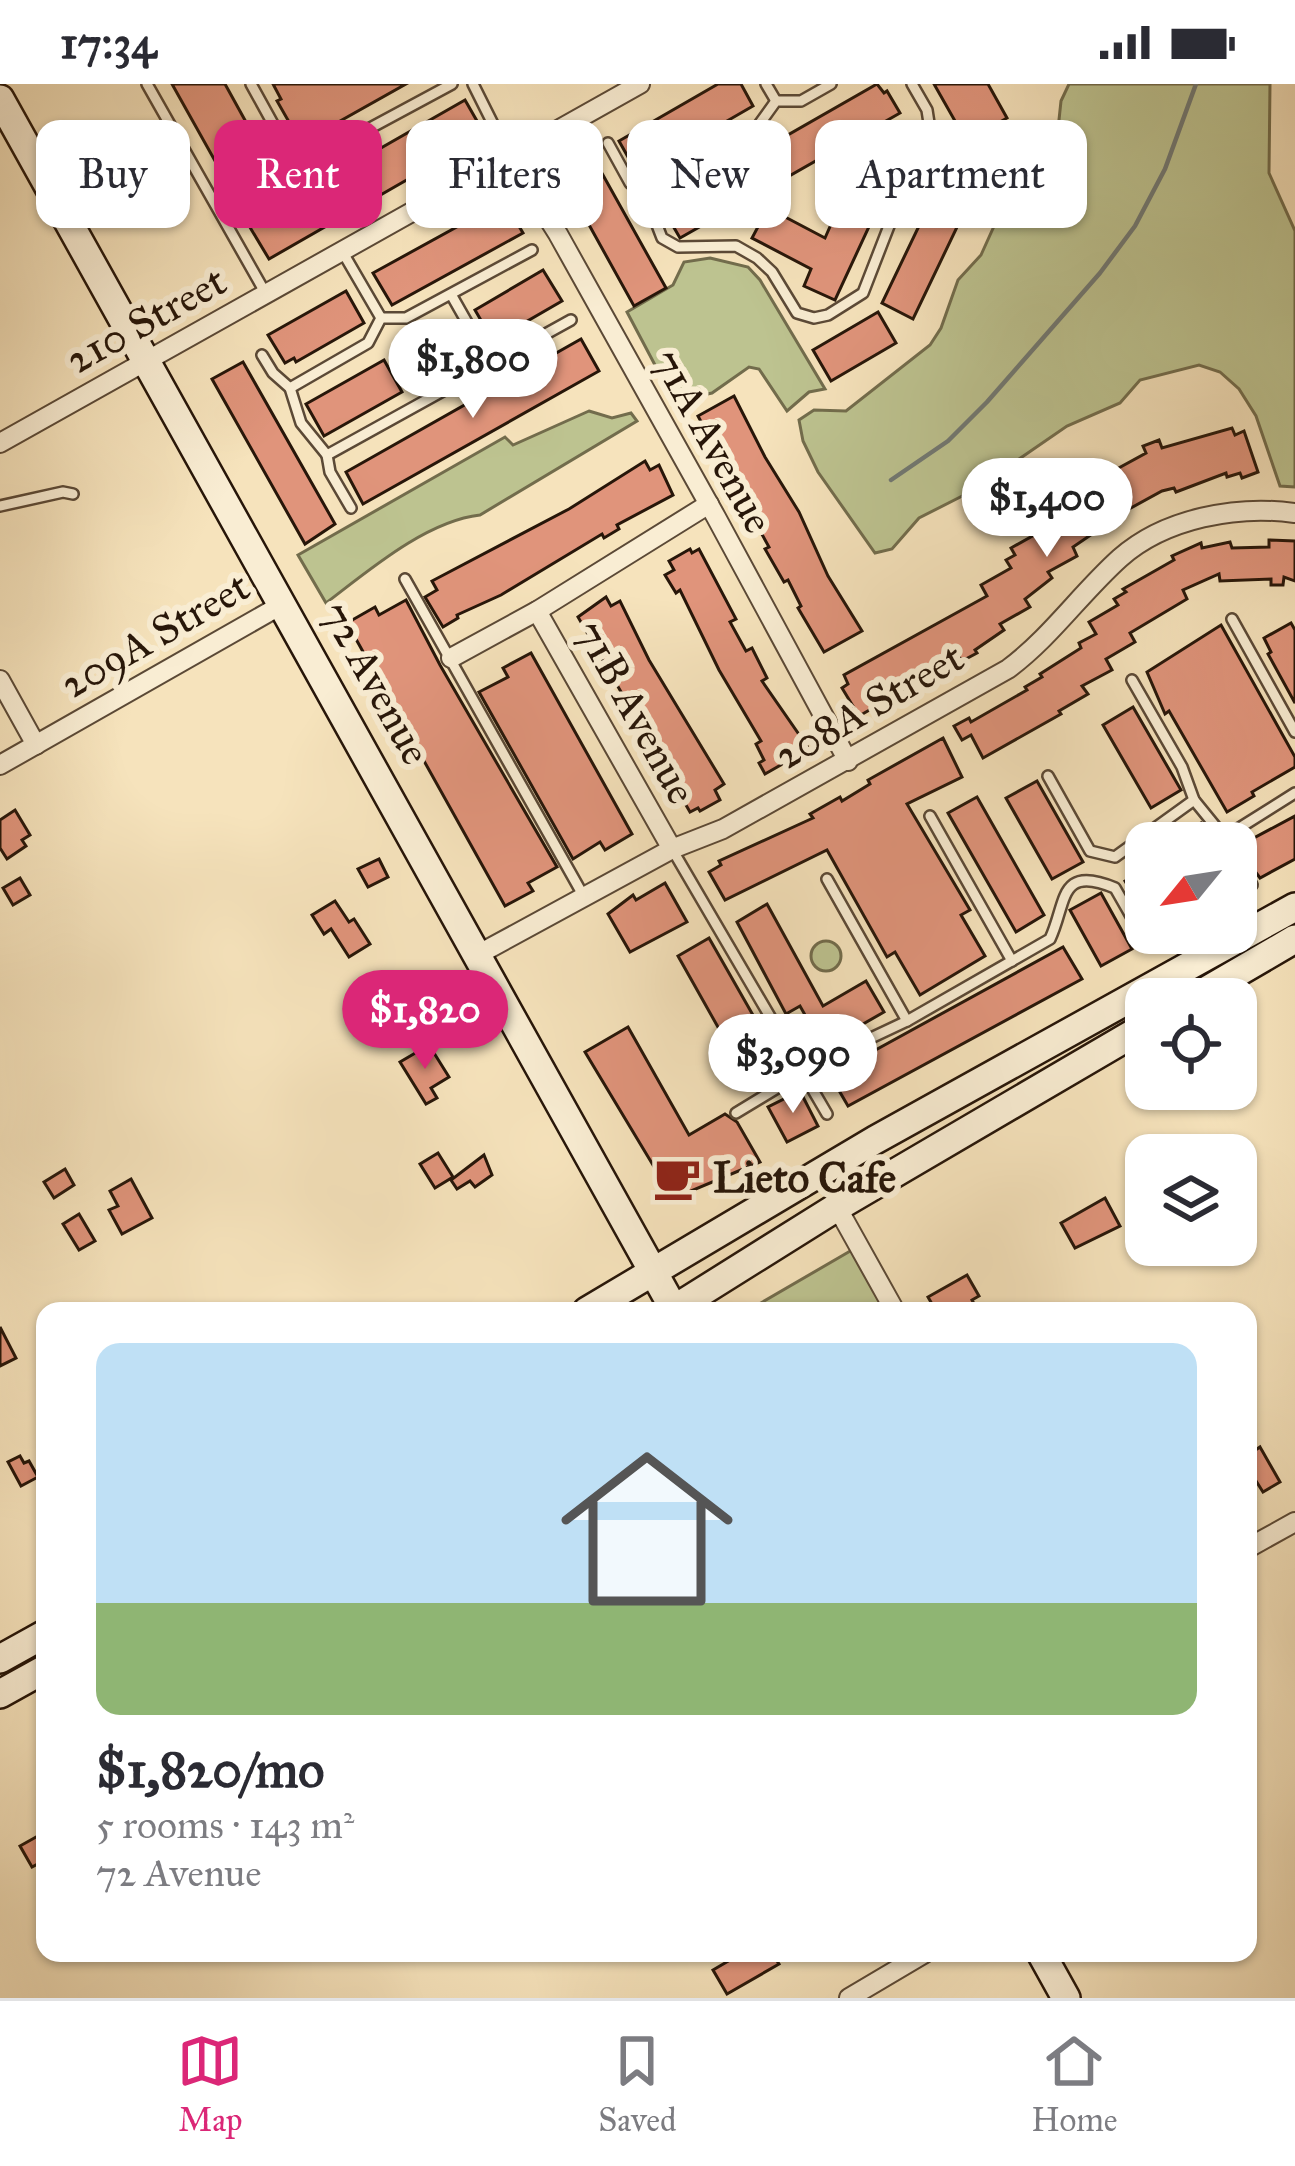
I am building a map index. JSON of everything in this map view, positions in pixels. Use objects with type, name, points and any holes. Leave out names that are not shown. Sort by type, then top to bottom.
[{"type":"main road","name":"72 Avenue","points":[[0,99],[669,1302]]},
{"type":"main road","points":[[602,1302],[875,1140],[1295,907]]},
{"type":"main road","points":[[1228,978],[1295,939]]},
{"type":"main road","points":[[686,1302],[1125,1038]]},
{"type":"main road","points":[[676,1302],[690,1280],[820,1197],[875,1140]]},
{"type":"main road","points":[[622,1302],[653,1271]]},
{"type":"main road","points":[[0,1659],[36,1639]]},
{"type":"main road","points":[[0,1694],[36,1674]]},
{"type":"main road","points":[[1046,1962],[1066,1998]]},
{"type":"street","name":"210 Street","points":[[577,120],[640,84]]},
{"type":"street","name":"210 Street","points":[[0,443],[406,216]]},
{"type":"street","name":"71A Avenue","points":[[554,228],[848,761]]},
{"type":"street","points":[[451,658],[709,504]]},
{"type":"street","name":"208A Street","points":[[479,954],[672,849],[723,829],[1008,669],[1042,644],[1123,554],[1168,528],[1216,514],[1285,512]]},
{"type":"street","name":"209A Street","points":[[0,765],[284,604]]},
{"type":"street","name":"71B Avenue","points":[[537,610],[672,849]]},
{"type":"street","points":[[0,680],[36,745]]},
{"type":"street","points":[[837,1207],[890,1302]]},
{"type":"street","points":[[1257,1543],[1295,1522]]},
{"type":"street","points":[[849,1998],[910,1962]]},
{"type":"lane","points":[[147,84],[266,294]]},
{"type":"lane","points":[[250,84],[270,120]]},
{"type":"lane","points":[[382,122],[452,84]]},
{"type":"lane","points":[[472,84],[490,120]]},
{"type":"lane","points":[[766,84],[776,101]]},
{"type":"lane","points":[[776,101],[801,100],[830,84]]},
{"type":"lane","points":[[656,228],[670,244],[686,248],[736,246],[772,272],[797,313],[828,316],[863,293],[929,123],[912,84]]},
{"type":"lane","points":[[762,120],[776,101]]},
{"type":"lane","points":[[608,143],[627,178]]},
{"type":"lane","points":[[381,319],[406,319],[532,250]]},
{"type":"lane","points":[[342,251],[381,319]]},
{"type":"lane","points":[[452,296],[490,363]]},
{"type":"lane","points":[[290,388],[368,344],[381,319]]},
{"type":"lane","points":[[327,455],[571,320]]},
{"type":"lane","points":[[262,355],[290,388],[302,423],[327,455],[330,472],[350,508]]},
{"type":"lane","points":[[0,506],[73,494]]},
{"type":"lane","points":[[405,579],[583,895]]},
{"type":"lane","points":[[1232,619],[1295,731]]},
{"type":"lane","points":[[1132,680],[1182,767],[1194,800],[1212,822]]},
{"type":"lane","points":[[1048,776],[1090,851],[1115,856],[1194,800]]},
{"type":"lane","points":[[1253,822],[1295,793]]},
{"type":"lane","points":[[930,816],[1012,961]]},
{"type":"lane","points":[[672,849],[826,1114]]},
{"type":"lane","points":[[826,879],[908,1021]]},
{"type":"lane","points":[[736,1113],[1050,939],[1061,898],[1077,883],[1091,879],[1115,888],[1125,905]]},
{"type":"green space","points":[[1069,84],[1270,84],[1269,173],[1295,231],[1295,487],[1280,486],[1256,416],[1239,389],[1220,372],[1199,365],[1140,380],[1120,403],[1067,426],[974,490],[919,518],[892,549],[875,553],[818,472],[799,420],[814,410],[846,411],[930,345],[958,280],[981,255],[993,228],[1087,228],[1087,120],[1059,120]]},
{"type":"green space","points":[[710,258],[748,267],[760,280],[825,389],[809,392],[787,411],[759,369],[749,367],[712,393],[674,401],[627,312],[673,285],[684,262]]},
{"type":"green space","points":[[589,411],[612,418],[631,413],[637,421],[480,515],[419,537],[326,603],[298,555],[505,437],[513,445]]},
{"type":"green space","points":[[826,941],[841,956],[826,971],[811,956]]},
{"type":"green space","points":[[852,1250],[883,1302],[762,1302]]},
{"type":"building","points":[[172,84],[225,84],[245,120],[214,120],[214,159]]},
{"type":"building","points":[[273,84],[406,84],[342,120],[288,120],[277,101],[281,99]]},
{"type":"building","points":[[718,84],[741,84],[753,106],[729,120],[655,120]]},
{"type":"building","points":[[877,84],[900,113],[888,120],[815,120],[815,161],[791,175],[791,133]]},
{"type":"building","points":[[934,84],[988,84],[1007,118],[1003,120],[954,120]]},
{"type":"building","points":[[465,100],[476,120],[430,120]]},
{"type":"building","points":[[406,134],[406,180],[382,194],[382,147]]},
{"type":"building","points":[[603,175],[627,218],[627,228],[633,228],[666,288],[634,306],[591,228],[603,228]]},
{"type":"building","points":[[791,220],[825,238],[829,228],[868,228],[835,300],[804,286],[811,269],[752,238],[757,228],[791,228]]},
{"type":"building","points":[[250,228],[323,228],[269,259]]},
{"type":"building","points":[[455,228],[520,228],[523,233],[392,305],[373,273]]},
{"type":"building","points":[[674,228],[698,228],[680,238]]},
{"type":"building","points":[[918,228],[957,228],[913,319],[882,303]]},
{"type":"building","points":[[543,270],[562,301],[493,341],[475,310]]},
{"type":"building","points":[[346,291],[364,323],[296,362],[294,358],[285,363],[268,335]]},
{"type":"building","points":[[878,312],[896,343],[831,381],[813,350]]},
{"type":"building","points":[[581,339],[599,371],[363,504],[346,472]]},
{"type":"building","points":[[384,360],[402,392],[324,436],[306,404]]},
{"type":"building","points":[[243,362],[335,524],[305,544],[212,379]]},
{"type":"building","points":[[734,396],[862,631],[824,652],[701,431],[705,429],[698,416]]},
{"type":"building","points":[[1232,428],[1235,435],[1244,431],[1258,472],[1242,478],[1240,473],[1227,477],[1226,473],[1176,492],[1174,488],[1162,491],[1129,509],[1073,547],[1077,556],[1048,572],[1052,578],[1025,599],[1030,607],[1000,624],[1004,630],[977,653],[859,716],[842,688],[848,684],[844,675],[987,596],[981,585],[1011,568],[1006,560],[1015,555],[1011,548],[1061,520],[1056,510],[1085,494],[1082,488],[1146,453],[1143,446],[1159,440],[1162,448]]},
{"type":"building","points":[[645,461],[650,470],[659,465],[673,495],[443,627],[425,597],[437,590],[432,581],[569,509]]},
{"type":"building","points":[[1269,540],[1295,541],[1295,581],[1284,577],[1283,585],[1271,585],[1271,579],[1220,581],[1219,574],[1183,590],[1187,599],[1130,633],[1135,642],[1106,659],[1112,670],[1082,686],[1088,694],[1059,711],[1061,714],[983,758],[971,735],[962,740],[954,726],[969,718],[971,722],[1027,690],[1040,674],[1081,648],[1079,643],[1096,634],[1089,622],[1118,605],[1114,599],[1126,592],[1123,589],[1174,560],[1172,556],[1201,543],[1202,548],[1230,542],[1232,548],[1269,547]]},
{"type":"building","points":[[690,549],[692,553],[699,549],[736,619],[730,622],[746,651],[752,648],[767,678],[762,681],[807,746],[765,774],[756,744],[761,741],[680,590],[676,593],[665,575],[674,570],[669,561]]},
{"type":"building","points":[[606,597],[611,606],[620,601],[649,660],[724,784],[715,790],[720,800],[700,811],[690,812],[578,617]]},
{"type":"building","points":[[406,600],[557,867],[528,883],[533,891],[505,906],[347,623],[375,607],[379,615]]},
{"type":"building","points":[[1291,623],[1295,630],[1295,703],[1264,638]]},
{"type":"building","points":[[1221,625],[1295,757],[1295,767],[1227,812],[1169,711],[1165,714],[1147,672]]},
{"type":"building","points":[[531,653],[632,834],[605,850],[600,842],[573,859],[479,692],[508,677],[503,668]]},
{"type":"building","points":[[1133,707],[1181,790],[1151,808],[1103,725]]},
{"type":"building","points":[[943,738],[962,777],[907,804],[970,910],[961,915],[985,956],[920,995],[895,952],[887,957],[827,850],[725,900],[709,872],[721,865],[719,861],[813,818],[810,814],[840,797],[842,801],[870,784],[868,780]]},
{"type":"building","points":[[1037,781],[1083,862],[1052,879],[1006,798]]},
{"type":"building","points":[[977,797],[1044,915],[1016,932],[948,813]]},
{"type":"building","points":[[15,810],[30,835],[22,840],[26,846],[7,859],[0,848],[0,820]]},
{"type":"building","points":[[1295,816],[1295,859],[1260,878],[1257,836]]},
{"type":"building","points":[[379,859],[388,877],[368,887],[358,869]]},
{"type":"building","points":[[20,878],[30,895],[13,905],[3,888]]},
{"type":"building","points":[[665,883],[687,922],[630,952],[608,914],[633,895],[636,900]]},
{"type":"building","points":[[1101,893],[1125,936],[1125,953],[1101,966],[1070,910]]},
{"type":"building","points":[[335,901],[370,944],[349,957],[331,929],[324,934],[312,915]]},
{"type":"building","points":[[767,904],[823,1006],[866,981],[884,1012],[823,1047],[800,1006],[786,1014],[737,922]]},
{"type":"building","points":[[709,938],[782,1066],[750,1084],[678,956]]},
{"type":"building","points":[[1063,947],[1082,979],[848,1106],[830,1075]]},
{"type":"building","points":[[628,1027],[689,1135],[725,1114],[737,1122],[760,1162],[684,1194],[668,1190],[585,1052]]},
{"type":"building","points":[[429,1045],[449,1077],[431,1088],[437,1098],[426,1104],[400,1062]]},
{"type":"building","points":[[800,1091],[818,1126],[787,1142],[768,1107]]},
{"type":"building","points":[[438,1153],[453,1177],[435,1188],[420,1164]]},
{"type":"building","points":[[484,1155],[492,1175],[475,1187],[470,1181],[457,1189],[451,1180]]},
{"type":"building","points":[[65,1169],[74,1185],[54,1198],[44,1182]]},
{"type":"building","points":[[131,1179],[152,1218],[122,1234],[109,1210],[118,1206],[110,1191]]},
{"type":"building","points":[[1105,1198],[1120,1226],[1075,1248],[1061,1223]]},
{"type":"building","points":[[79,1214],[95,1241],[79,1250],[63,1224]]},
{"type":"building","points":[[967,1275],[979,1296],[973,1302],[931,1302],[928,1297]]},
{"type":"building","points":[[0,1327],[16,1358],[0,1366]]},
{"type":"building","points":[[1260,1447],[1280,1482],[1263,1492],[1257,1483]]},
{"type":"building","points":[[20,1456],[24,1463],[29,1461],[36,1478],[21,1486],[8,1462]]},
{"type":"building","points":[[36,1837],[36,1865],[32,1867],[20,1846]]},
{"type":"building","points":[[727,1962],[779,1964],[727,1994],[713,1970]]},
{"type":"waterway","points":[[891,480],[948,441],[1100,273],[1135,226],[1165,169],[1196,84]]},
{"type":"place","name":"Lieto Cafe","points":[[677,1178]]}]
